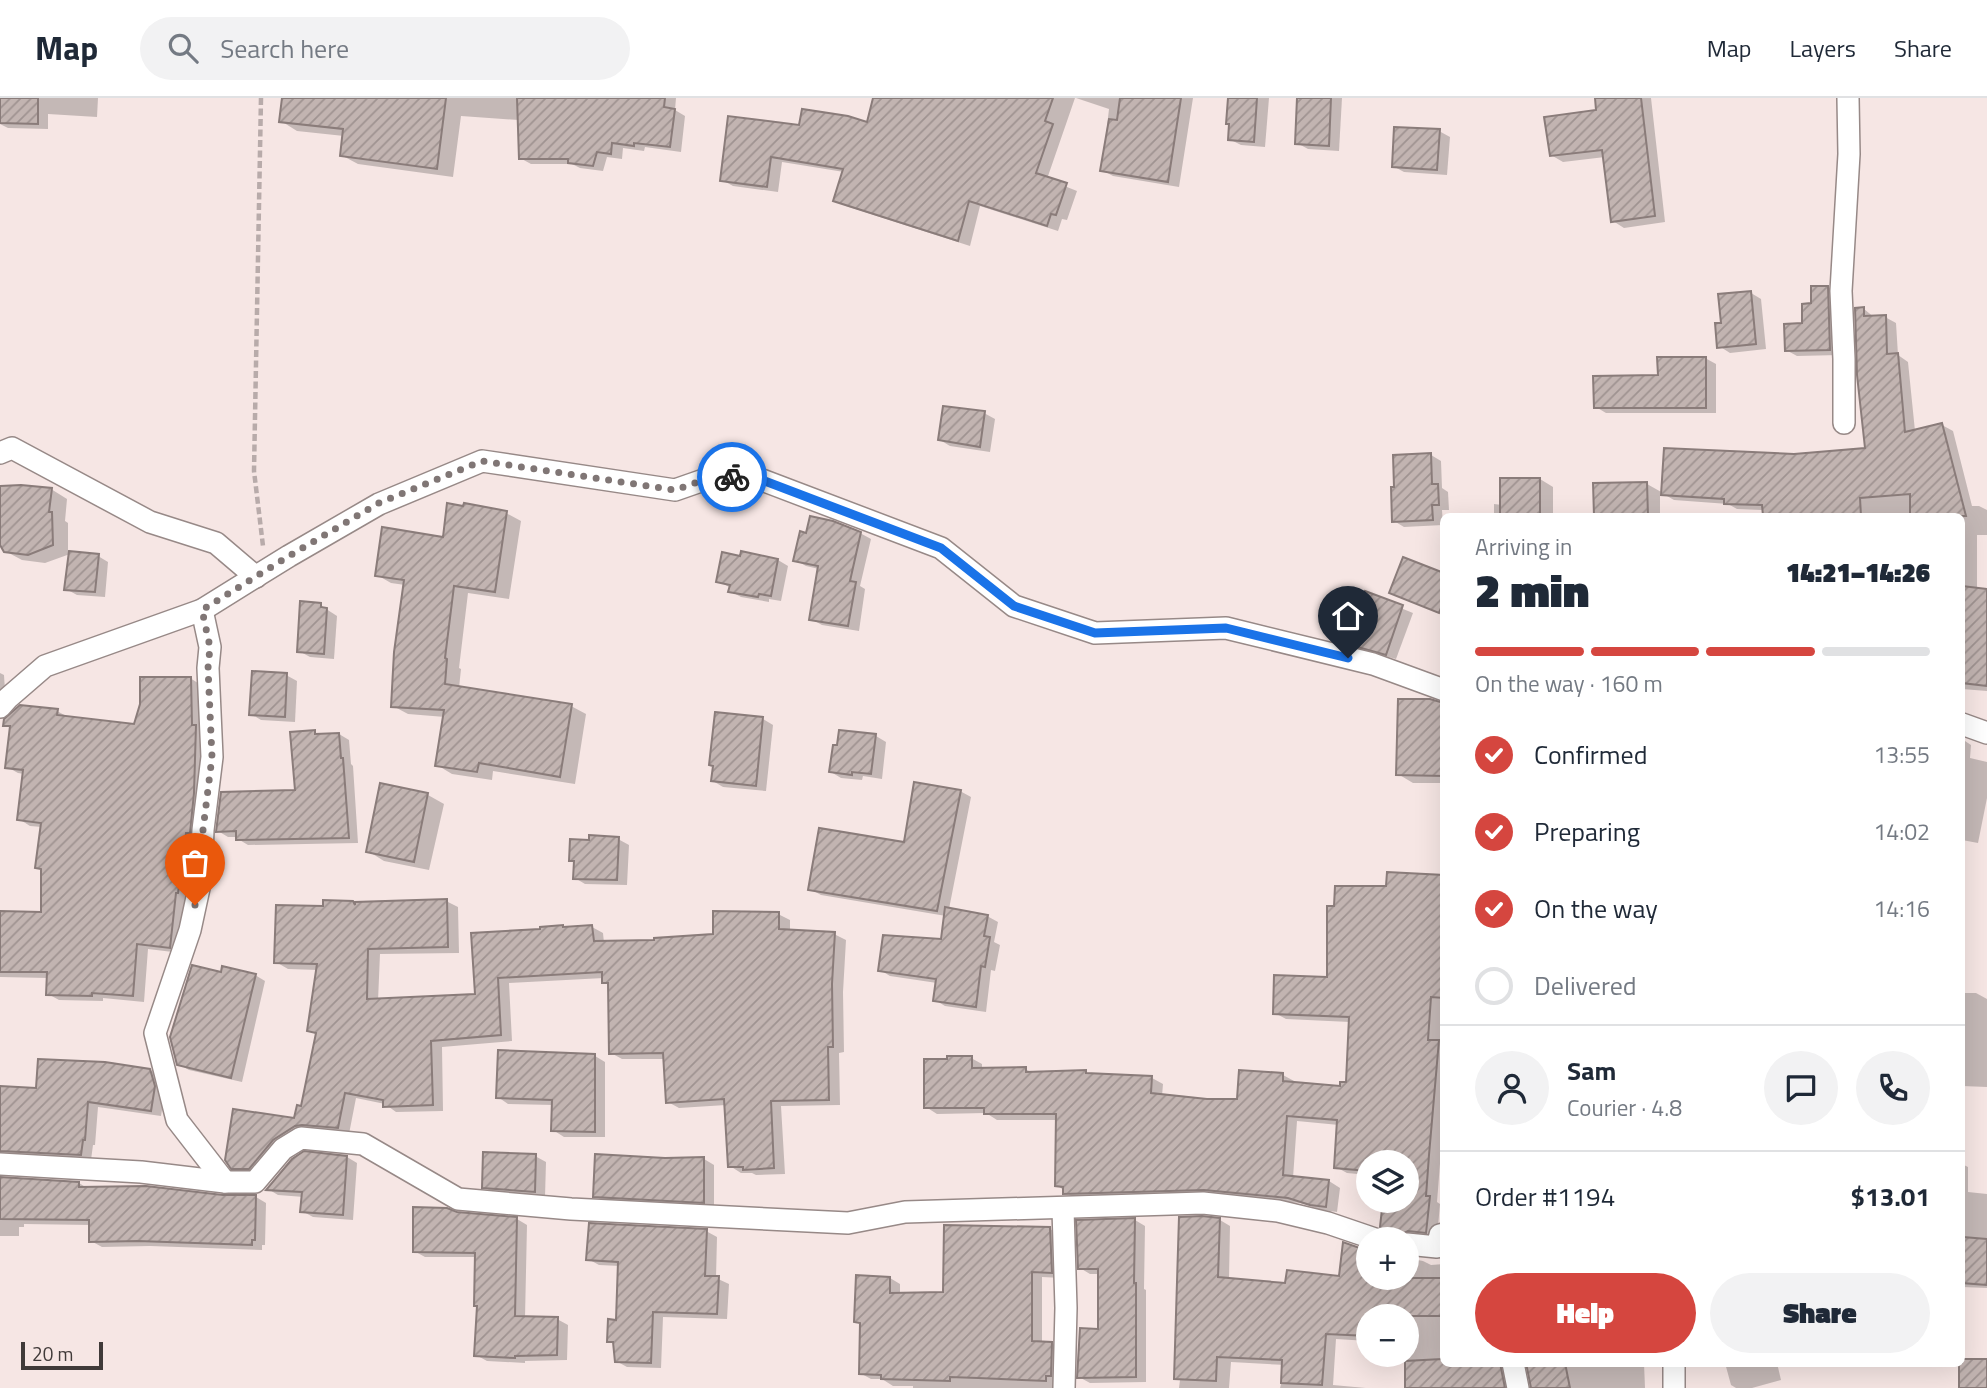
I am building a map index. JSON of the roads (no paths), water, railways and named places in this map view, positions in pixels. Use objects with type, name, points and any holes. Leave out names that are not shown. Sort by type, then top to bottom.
[{"type":"street","points":[[1844,423],[1841,291],[1849,154],[1848,98]]},
{"type":"street","points":[[0,453],[12,448],[150,522],[216,542],[260,574]]},
{"type":"street","points":[[0,707],[45,666],[202,610],[379,503],[482,461],[675,490],[718,475],[762,480],[941,548],[1014,606],[1095,633],[1226,628],[1373,664],[1440,689]]},
{"type":"street","points":[[202,610],[210,647],[208,668],[212,757],[203,830],[201,879],[190,930],[155,1033],[177,1120],[225,1182]]},
{"type":"street","points":[[1965,725],[1987,733]]},
{"type":"street","points":[[0,1164],[141,1172],[225,1182],[255,1182],[283,1149],[301,1138],[363,1144],[458,1199],[558,1208],[848,1223],[905,1212],[1203,1203],[1279,1211],[1356,1232]]},
{"type":"street","points":[[1063,1209],[1066,1308],[1064,1388]]},
{"type":"street","points":[[1419,1245],[1437,1247],[1440,1234]]},
{"type":"street","points":[[1514,1367],[1518,1388]]},
{"type":"street","points":[[1674,1367],[1674,1388]]}]
